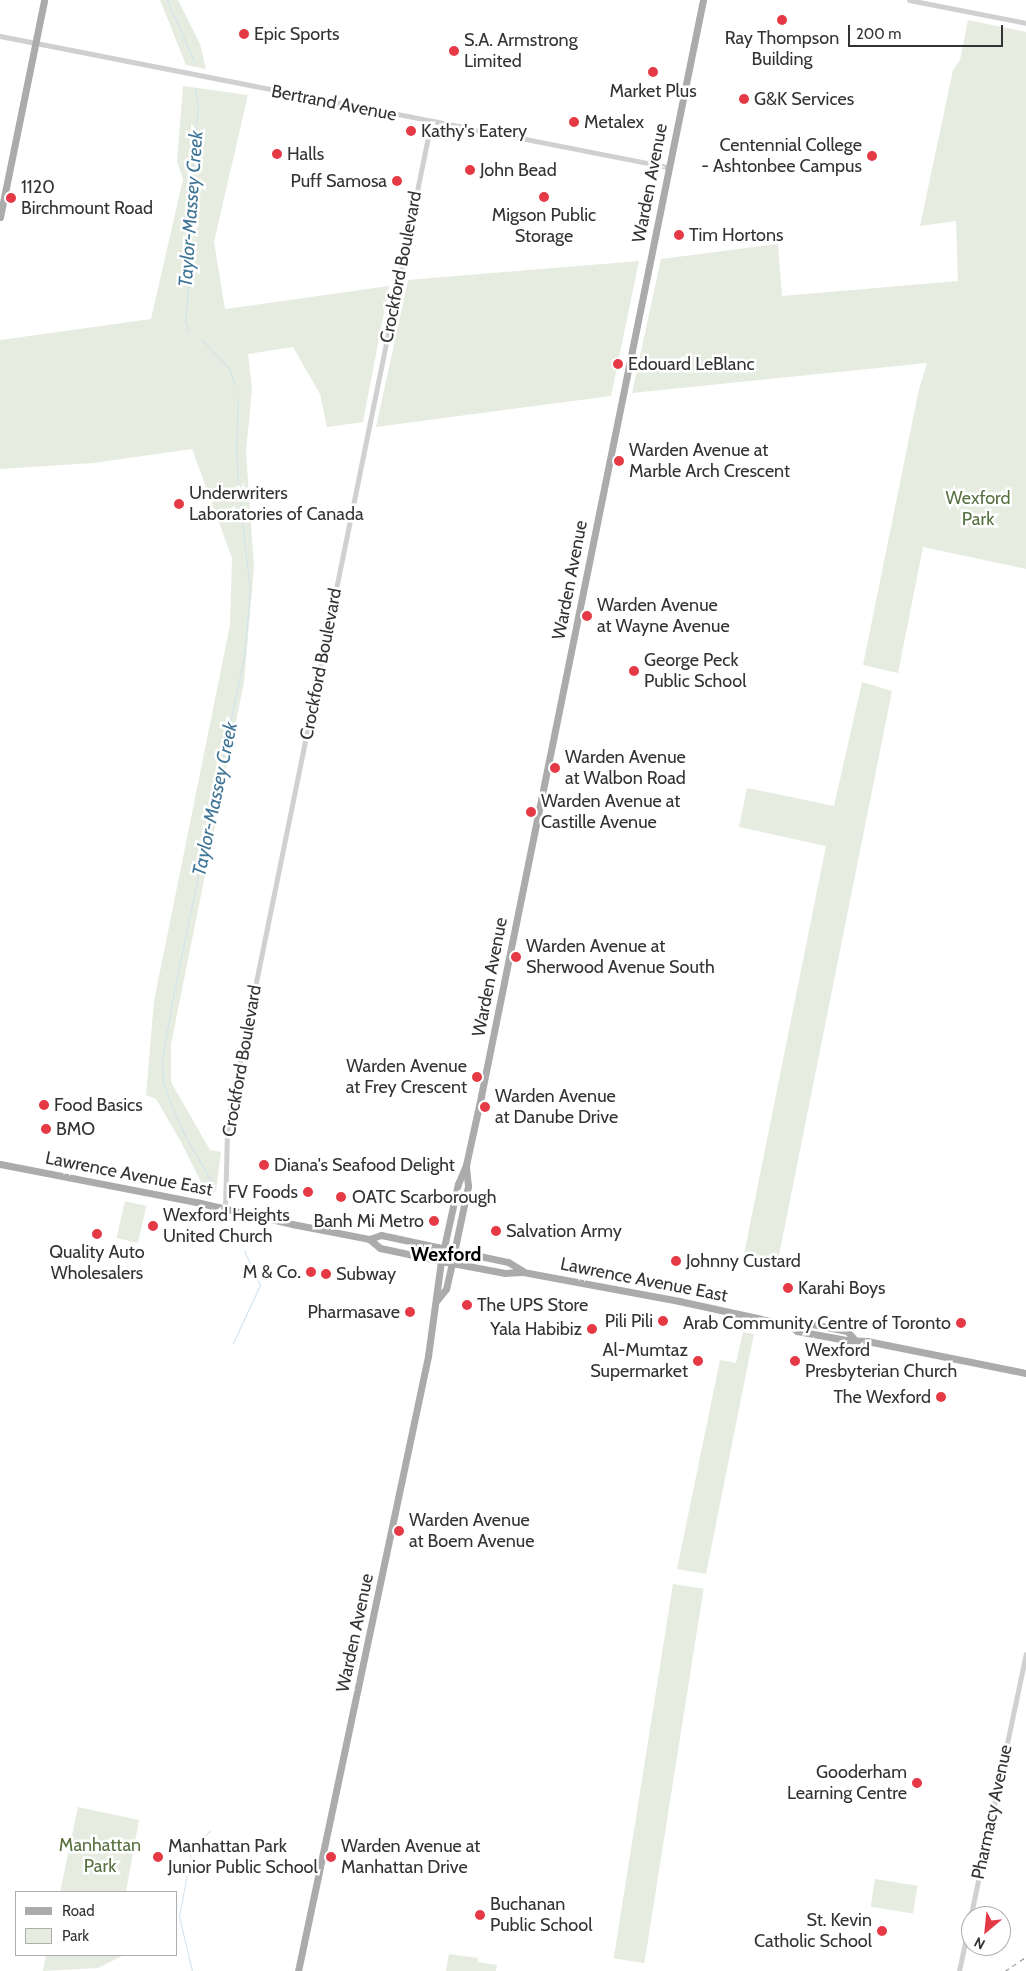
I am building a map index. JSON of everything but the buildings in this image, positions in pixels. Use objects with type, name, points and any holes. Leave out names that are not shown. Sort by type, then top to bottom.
[{"type":"main road","points":[[0,216],[44,0]]},
{"type":"main road","name":"Warden Avenue","points":[[298,1971],[368,1644],[437,1301],[436,1286],[441,1260],[458,1184],[466,1165],[703,0]]},
{"type":"main road","name":"Lawrence Avenue East","points":[[0,1164],[369,1239],[380,1248],[505,1273],[523,1272],[789,1325],[797,1331],[846,1340],[854,1339],[1026,1373]]},
{"type":"main road","name":"Warden Avenue","points":[[437,1301],[446,1288],[452,1262],[468,1186],[466,1165]]},
{"type":"main road","name":"Lawrence Avenue East","points":[[369,1239],[381,1235],[454,1250],[508,1262],[523,1272]]},
{"type":"street","points":[[908,0],[924,1],[1026,23]]},
{"type":"street","name":"Bertrand Avenue","points":[[0,36],[668,167]]},
{"type":"street","name":"Crockford Boulevard","points":[[225,1209],[227,1133],[231,1105],[431,122]]},
{"type":"street","name":"Pharmacy Avenue","points":[[959,1971],[1026,1654]]},
{"type":"green space","points":[[160,0],[178,0],[200,44],[206,69],[186,65]]},
{"type":"green space","name":"Wexford Park","points":[[968,20],[1026,32],[1026,569],[923,547],[898,673],[863,665],[919,389],[927,363],[632,393],[661,259],[778,244],[782,296],[958,281],[956,221],[920,226],[953,70],[960,60]]},
{"type":"green space","points":[[183,86],[248,95],[214,242],[225,309],[389,286],[363,422],[327,427],[320,394],[293,347],[248,354],[252,389],[246,452],[254,567],[244,682],[171,1044],[171,1082],[210,1150],[221,1152],[216,1191],[207,1194],[181,1142],[156,1099],[146,1095],[154,1001],[230,625],[232,558],[192,449],[93,463],[0,469],[0,340],[151,319],[183,179],[177,162]]},
{"type":"green space","points":[[639,261],[611,396],[376,427],[408,280]]},
{"type":"green space","points":[[862,682],[892,691],[778,1260],[744,1254],[826,846],[739,827],[747,788],[834,806]]},
{"type":"green space","points":[[125,1201],[146,1206],[138,1243],[116,1238]]},
{"type":"green space","points":[[743,1332],[754,1334],[706,1574],[677,1569],[720,1360],[736,1363]]},
{"type":"green space","points":[[673,1584],[704,1589],[644,1963],[614,1958]]},
{"type":"green space","name":"Manhattan Park","points":[[78,1807],[139,1820],[126,1891],[60,1891]]},
{"type":"green space","points":[[875,1879],[917,1886],[913,1913],[871,1907]]},
{"type":"green space","points":[[449,1954],[478,1958],[478,1962],[497,1965],[496,1971],[446,1971]]},
{"type":"green space","points":[[46,1956],[122,1956],[98,1968],[43,1971]]},
{"type":"waterway","name":"Taylor-Massey Creek","points":[[167,0],[194,61]]},
{"type":"waterway","name":"Taylor-Massey Creek","points":[[189,330],[185,321],[191,182],[198,106],[195,88]]},
{"type":"waterway","name":"Taylor-Massey Creek","points":[[201,339],[229,368],[235,385]]},
{"type":"waterway","name":"Taylor-Massey Creek","points":[[215,1187],[186,1138],[170,1102],[163,1080],[162,1059],[174,991],[244,656],[250,591],[238,485],[236,449],[238,398]]},
{"type":"waterway","name":"Taylor-Massey Creek","points":[[233,1343],[260,1285],[244,1250]]},
{"type":"waterway","name":"Taylor-Massey Creek","points":[[192,1971],[179,1916],[191,1853],[195,1844],[210,1831]]},
{"type":"railway","points":[[1005,1971],[1026,1957]]},
{"type":"place","name":"Ray Thompson Building","points":[[782,20]]},
{"type":"place","name":"Epic Sports","points":[[244,34]]},
{"type":"place","name":"S.A. Armstrong Limited","points":[[454,51]]},
{"type":"place","name":"Market Plus","points":[[653,72]]},
{"type":"place","name":"G&K Services","points":[[744,99]]},
{"type":"place","name":"Metalex","points":[[574,122]]},
{"type":"place","name":"Kathy's Eatery","points":[[411,131]]},
{"type":"place","name":"Halls","points":[[277,154]]},
{"type":"place","name":"Centennial College - Ashtonbee Campus","points":[[872,156]]},
{"type":"place","name":"John Bead","points":[[470,170]]},
{"type":"place","name":"Puff Samosa","points":[[397,181]]},
{"type":"place","name":"Migson Public Storage","points":[[544,197]]},
{"type":"place","name":"1120 Birchmount Road","points":[[11,198]]},
{"type":"place","name":"Tim Hortons","points":[[679,235]]},
{"type":"place","name":"Edouard LeBlanc","points":[[618,364]]},
{"type":"place","name":"Warden Avenue at Marble Arch Crescent","points":[[619,461]]},
{"type":"place","name":"Underwriters Laboratories of Canada","points":[[179,504]]},
{"type":"place","name":"Warden Avenue at Wayne Avenue","points":[[587,616]]},
{"type":"place","name":"George Peck Public School","points":[[634,671]]},
{"type":"place","name":"Warden Avenue at Walbon Road","points":[[555,768]]},
{"type":"place","name":"Warden Avenue at Castille Avenue","points":[[531,812]]},
{"type":"place","name":"Warden Avenue at Sherwood Avenue South","points":[[516,957]]},
{"type":"place","name":"Warden Avenue at Frey Crescent","points":[[477,1077]]},
{"type":"place","name":"Food Basics","points":[[44,1105]]},
{"type":"place","name":"Warden Avenue at Danube Drive","points":[[485,1107]]},
{"type":"place","name":"BMO","points":[[46,1129]]},
{"type":"place","name":"Diana's Seafood Delight","points":[[264,1165]]},
{"type":"place","name":"FV Foods","points":[[308,1192]]},
{"type":"place","name":"OATC Scarborough","points":[[341,1197]]},
{"type":"place","name":"Banh Mi Metro","points":[[434,1221]]},
{"type":"place","name":"Wexford Heights United Church","points":[[153,1226]]},
{"type":"place","name":"Salvation Army","points":[[496,1231]]},
{"type":"place","name":"Quality Auto Wholesalers","points":[[97,1234]]},
{"type":"place","name":"Johnny Custard","points":[[676,1261]]},
{"type":"place","name":"M & Co.","points":[[311,1272]]},
{"type":"place","name":"Subway","points":[[326,1274]]},
{"type":"place","name":"Karahi Boys","points":[[788,1288]]},
{"type":"place","name":"The UPS Store","points":[[467,1305]]},
{"type":"place","name":"Pharmasave","points":[[410,1312]]},
{"type":"place","name":"Pili Pili","points":[[663,1321]]},
{"type":"place","name":"Arab Community Centre of Toronto","points":[[961,1323]]},
{"type":"place","name":"Yala Habibiz","points":[[592,1329]]},
{"type":"place","name":"Al-Mumtaz Supermarket","points":[[698,1361]]},
{"type":"place","name":"Wexford Presbyterian Church","points":[[795,1361]]},
{"type":"place","name":"The Wexford","points":[[941,1397]]},
{"type":"place","name":"Warden Avenue at Boem Avenue","points":[[399,1531]]},
{"type":"place","name":"Gooderham Learning Centre","points":[[917,1783]]},
{"type":"place","name":"Manhattan Park Junior Public School","points":[[158,1857]]},
{"type":"place","name":"Warden Avenue at Manhattan Drive","points":[[331,1857]]},
{"type":"place","name":"Buchanan Public School","points":[[480,1915]]},
{"type":"place","name":"St. Kevin Catholic School","points":[[882,1931]]},
{"type":"district","name":"Wexford","points":[[446,1255]]}]
